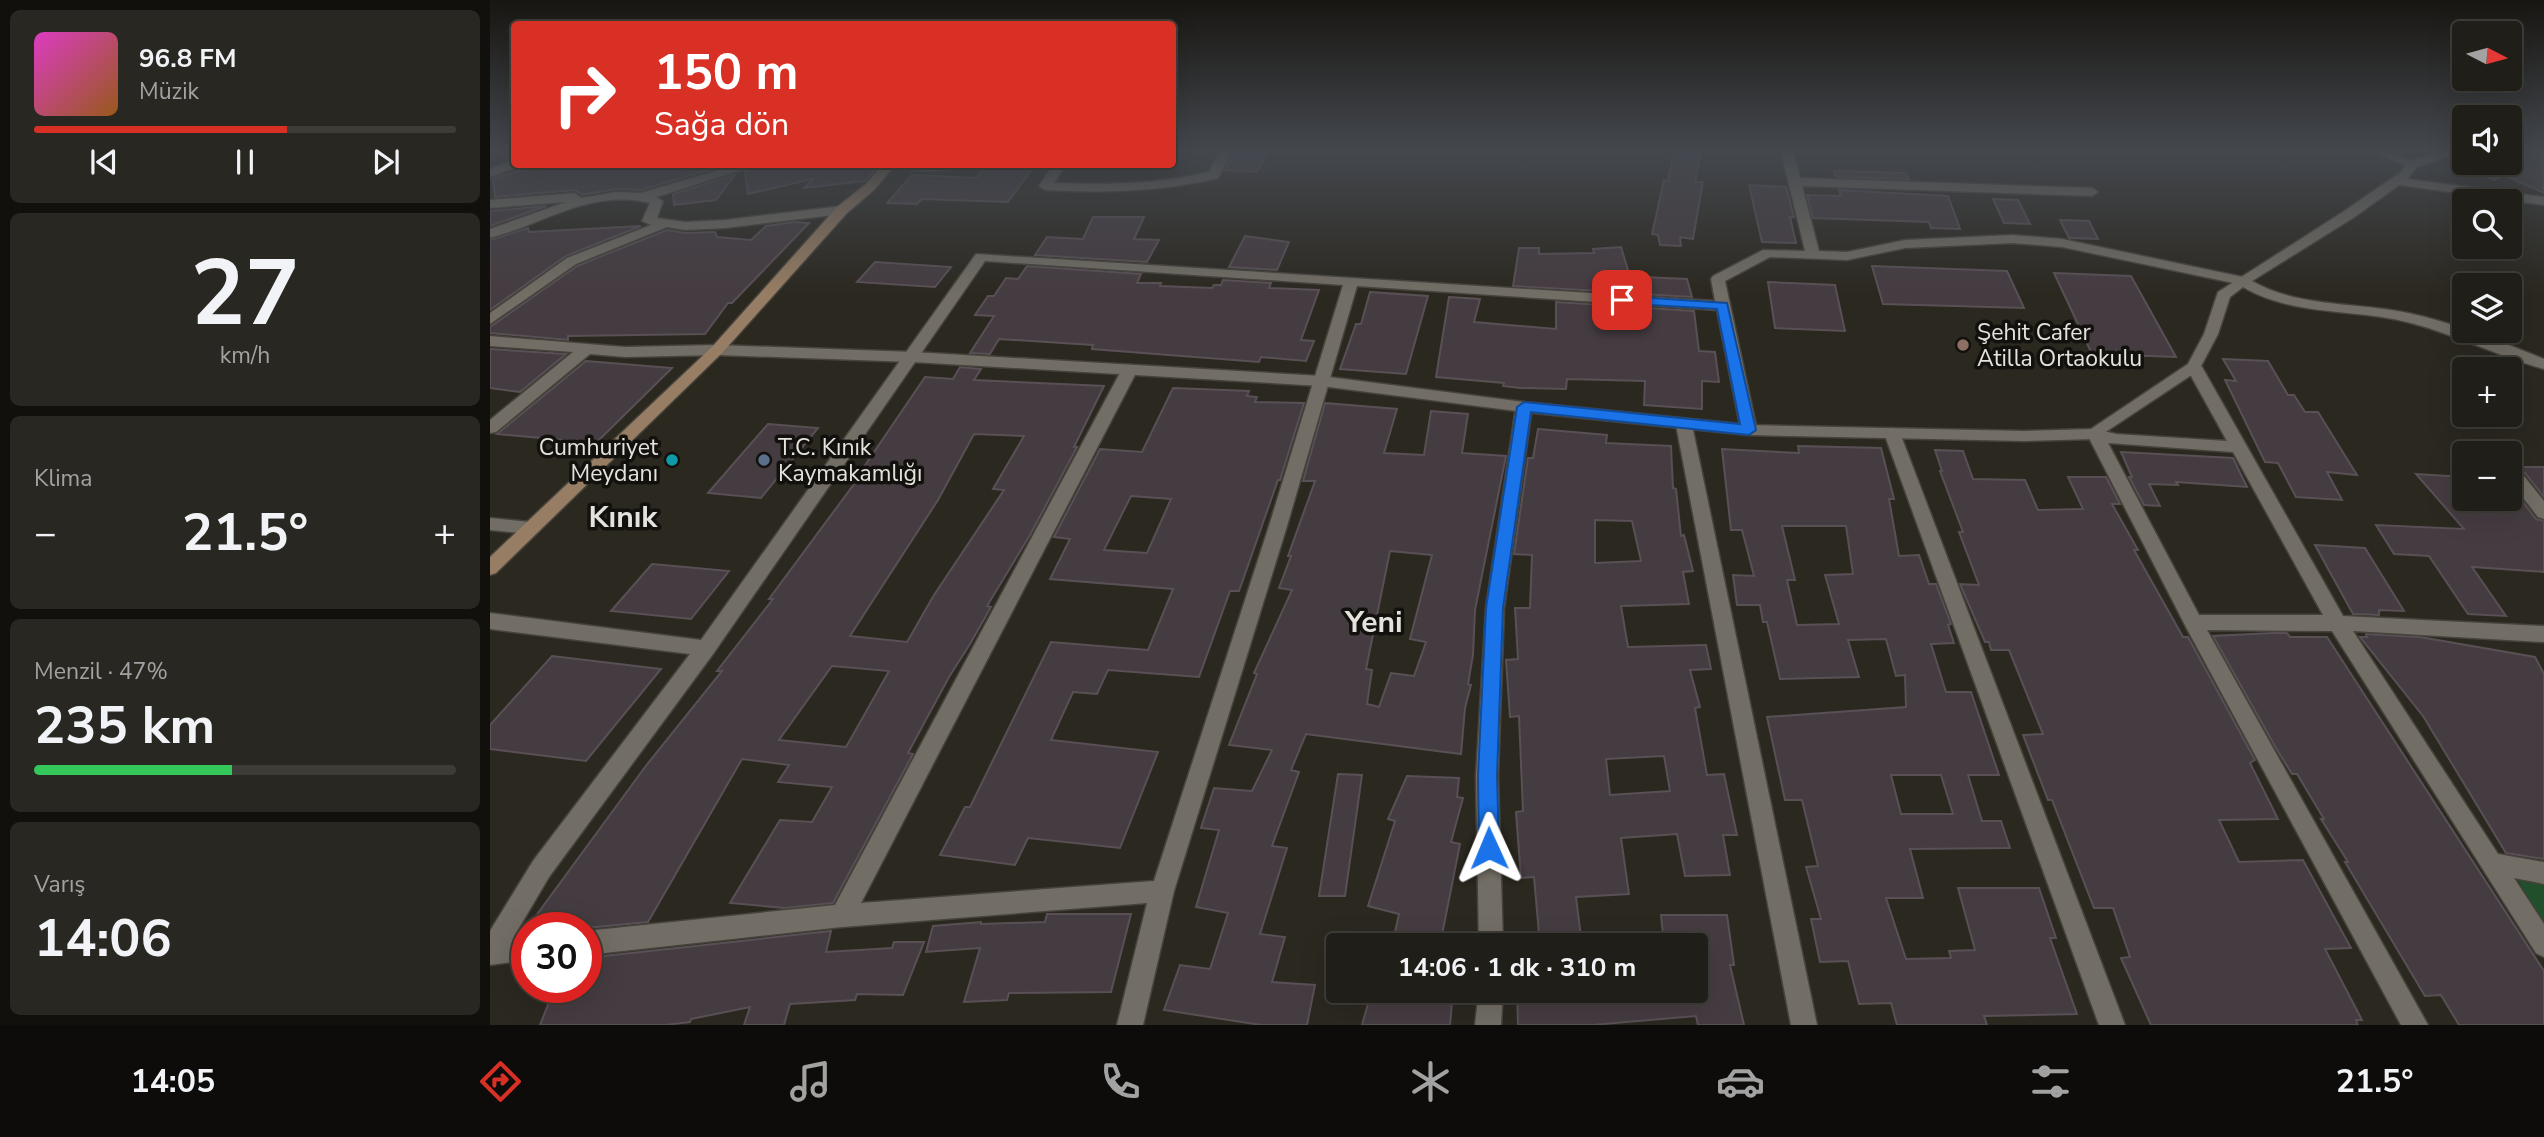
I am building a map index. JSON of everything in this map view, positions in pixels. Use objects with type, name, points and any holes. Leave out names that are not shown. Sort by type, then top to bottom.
[{"type":"main road","points":[[490,568],[717,350],[842,210],[856,199]]},
{"type":"street","points":[[490,204],[552,199]]},
{"type":"street","points":[[490,234],[592,199]]},
{"type":"street","points":[[652,199],[657,201],[649,221],[685,226],[725,225],[842,210]]},
{"type":"street","points":[[1800,199],[1813,255]]},
{"type":"street","points":[[2095,434],[2194,367],[2211,334],[2223,295],[2372,199]]},
{"type":"street","points":[[490,320],[523,293],[577,258],[608,245],[642,236],[666,223]]},
{"type":"street","points":[[1749,430],[1718,279],[1768,253],[1847,256],[1905,244],[2012,239],[2074,246],[2243,281],[2255,290],[2319,305],[2408,317],[2473,337],[2544,364]]},
{"type":"street","points":[[490,952],[541,869],[706,648],[981,257],[1722,306]]},
{"type":"street","points":[[1130,1025],[1162,891],[1279,526],[1351,281]]},
{"type":"street","points":[[490,341],[625,352],[717,350],[913,357],[1321,381],[1524,407],[1749,430],[2095,434],[2116,440],[2240,447]]},
{"type":"street","points":[[490,428],[586,349]]},
{"type":"street","points":[[2194,367],[2337,623],[2544,945]]},
{"type":"street","points":[[842,916],[1129,371]]},
{"type":"street","points":[[1491,933],[1487,776],[1495,608],[1524,407]]},
{"type":"street","points":[[1684,425],[1804,1025]]},
{"type":"street","points":[[1892,433],[2112,1025]]},
{"type":"street","points":[[2095,434],[2193,622],[2415,1025]]},
{"type":"street","points":[[2522,485],[2544,513]]},
{"type":"street","points":[[490,524],[530,528]]},
{"type":"street","points":[[490,621],[706,648]]},
{"type":"street","points":[[2193,622],[2337,623],[2544,634]]},
{"type":"street","points":[[2491,863],[2544,873]]},
{"type":"street","points":[[602,941],[842,916],[1162,891]]},
{"type":"street","points":[[490,952],[511,950]]},
{"type":"street","points":[[1488,1025],[1490,1003]]},
{"type":"green space","points":[[2515,875],[2544,879],[2544,926]]},
{"type":"building","points":[[673,199],[717,199],[716,200],[674,205]]},
{"type":"building","points":[[891,199],[1010,199],[1008,202],[922,199],[917,204],[887,203]]},
{"type":"building","points":[[1660,199],[1700,199],[1693,239],[1680,237],[1681,246],[1660,245],[1658,235],[1652,234]]},
{"type":"building","points":[[1752,199],[1789,199],[1796,243],[1762,242]]},
{"type":"building","points":[[1808,199],[1949,199],[1960,229],[1931,228],[1929,222],[1813,218]]},
{"type":"building","points":[[1993,199],[2018,200],[2030,224],[2004,223]]},
{"type":"building","points":[[546,206],[490,226],[490,211]]},
{"type":"building","points":[[1093,217],[1144,217],[1134,239],[1159,240],[1147,262],[1035,255],[1047,237],[1083,239]]},
{"type":"building","points":[[2060,220],[2089,221],[2098,239],[2069,238]]},
{"type":"building","points":[[809,223],[732,303],[728,303],[705,334],[568,336],[568,340],[490,333],[490,327],[577,266],[667,230],[685,233],[715,232],[717,237],[751,240],[766,226]]},
{"type":"building","points":[[641,226],[566,256],[490,310],[490,240],[528,228],[529,232]]},
{"type":"building","points":[[1245,236],[1289,242],[1277,270],[1229,267]]},
{"type":"building","points":[[1621,247],[1635,293],[1513,286],[1519,248],[1539,248],[1539,254],[1594,253],[1593,249]]},
{"type":"building","points":[[875,262],[951,267],[935,287],[857,282]]},
{"type":"building","points":[[1027,266],[1141,274],[1137,283],[1161,283],[1160,286],[1212,288],[1214,285],[1221,285],[1223,280],[1271,283],[1269,288],[1319,290],[1301,340],[1314,341],[1306,361],[1261,357],[1259,362],[1092,349],[1093,345],[999,339],[990,354],[970,353],[994,316],[975,315],[988,296],[994,296],[1006,278],[1018,279]]},
{"type":"building","name":"Şehit Cafer Atilla Ortaokulu","points":[[1872,266],[2007,271],[2024,308],[1883,304]]},
{"type":"building","points":[[2054,273],[2131,276],[2176,357],[2092,354]]},
{"type":"building","points":[[1643,277],[1687,279],[1692,297],[1639,294]]},
{"type":"building","points":[[1768,282],[1835,285],[1845,331],[1775,328]]},
{"type":"building","points":[[1370,292],[1428,296],[1406,374],[1340,369],[1356,324],[1361,324]]},
{"type":"building","points":[[1449,297],[1480,299],[1474,322],[1556,329],[1556,302],[1694,311],[1699,351],[1715,352],[1719,382],[1702,381],[1702,409],[1644,405],[1645,381],[1567,379],[1566,389],[1520,388],[1503,386],[1504,383],[1436,377]]},
{"type":"building","points":[[490,349],[566,354],[520,392],[490,388]]},
{"type":"building","points":[[2223,359],[2268,361],[2288,395],[2294,395],[2305,412],[2318,412],[2357,475],[2327,472],[2342,500],[2296,497],[2278,463],[2265,462],[2225,380],[2236,381]]},
{"type":"building","points":[[586,361],[672,368],[596,443],[497,434]]},
{"type":"building","points":[[960,367],[981,369],[974,380],[1104,386],[1074,447],[1077,447],[908,753],[913,754],[833,903],[785,908],[730,903],[780,820],[812,822],[832,787],[778,782],[789,765],[742,759],[648,922],[602,926],[602,912],[539,912],[645,767],[722,671],[717,671],[773,599],[769,599],[857,480],[925,377],[953,379]],"holes":[[[974,434],[1024,436],[993,489],[1004,490],[934,595],[907,642],[850,636],[938,500]],[[832,666],[889,671],[846,747],[779,740]]]},
{"type":"building","points":[[1173,388],[1249,391],[1247,396],[1257,397],[1255,402],[1304,403],[1280,480],[1239,591],[1230,591],[1199,677],[1108,670],[1097,694],[1073,692],[1051,740],[1158,752],[1120,848],[1028,838],[1015,865],[940,855],[965,807],[970,807],[1051,642],[1148,650],[1173,589],[1050,579],[1070,539],[1054,537],[1100,449],[1142,452]],"holes":[[[1131,496],[1171,499],[1147,553],[1104,550]]]},
{"type":"building","points":[[1325,403],[1397,409],[1384,453],[1424,455],[1431,411],[1468,414],[1462,453],[1506,456],[1475,610],[1473,655],[1468,684],[1471,685],[1465,708],[1461,754],[1306,734],[1291,770],[1299,772],[1272,846],[1287,848],[1260,934],[1285,937],[1272,982],[1315,985],[1307,1025],[1261,1025],[1164,1010],[1180,965],[1210,969],[1228,913],[1196,907],[1219,830],[1201,828],[1214,788],[1252,791],[1272,750],[1229,745],[1257,674],[1254,673],[1292,590],[1279,588],[1315,481],[1303,481]],"holes":[[[1390,551],[1432,555],[1410,639],[1426,642],[1414,676],[1391,673],[1379,707],[1367,704],[1372,670],[1366,669]]]},
{"type":"building","name":"T.C. Kınık Kaymakamlığı","points":[[768,424],[818,428],[761,498],[708,493]]},
{"type":"building","points":[[1538,429],[1607,435],[1606,443],[1671,446],[1673,488],[1676,489],[1681,536],[1684,535],[1693,571],[1683,572],[1689,604],[1621,606],[1628,647],[1706,645],[1711,669],[1690,670],[1700,707],[1695,708],[1707,775],[1724,774],[1737,835],[1723,835],[1730,875],[1685,876],[1677,834],[1621,838],[1629,894],[1576,897],[1580,933],[1539,933],[1534,877],[1521,878],[1516,812],[1523,811],[1519,716],[1510,717],[1506,660],[1518,659],[1515,608],[1530,608],[1532,555],[1514,554],[1528,458],[1533,458]],"holes":[[[1595,520],[1632,521],[1641,561],[1595,563]],[[1664,756],[1670,791],[1610,795],[1606,759]]]},
{"type":"building","points":[[1798,446],[1881,448],[1894,499],[1889,499],[1899,556],[1919,555],[1929,584],[1936,584],[1951,624],[1948,625],[1954,643],[1931,644],[1946,692],[1971,692],[1999,775],[1968,775],[1982,821],[2001,821],[2010,848],[1910,849],[1923,898],[1886,898],[1906,959],[1951,958],[1949,951],[1975,950],[1958,888],[2039,888],[2056,938],[2050,938],[2077,1014],[1984,1016],[1987,1025],[1897,1025],[1891,1003],[1859,1004],[1848,961],[1820,962],[1811,919],[1821,919],[1806,867],[1818,866],[1802,800],[1785,800],[1767,717],[1906,707],[1905,675],[1896,676],[1886,639],[1848,640],[1859,677],[1780,679],[1767,622],[1763,622],[1760,605],[1737,605],[1733,575],[1754,576],[1742,530],[1731,530],[1722,449],[1799,453]],"holes":[[[1782,526],[1846,526],[1853,574],[1825,575],[1839,624],[1797,625],[1787,580],[1795,580]],[[1891,775],[1941,775],[1953,814],[1901,814]]]},
{"type":"building","points":[[1935,450],[1963,451],[1973,479],[2025,480],[2038,510],[2083,509],[2068,477],[2106,477],[2120,504],[2112,504],[2138,550],[2134,550],[2183,637],[2188,637],[2255,760],[2250,763],[2278,819],[2219,820],[2239,862],[2303,860],[2351,948],[2325,949],[2362,1020],[2356,1020],[2358,1025],[2151,1025],[2121,958],[2130,957],[2113,908],[2094,908],[2052,800],[2048,800],[2023,735],[2043,734],[2009,650],[1991,650],[1989,642],[1985,642],[1960,584],[1979,585],[1959,532],[1963,532]]},
{"type":"building","points":[[2121,452],[2233,458],[2247,487],[2176,482],[2178,485],[2149,484],[2160,506],[2144,505],[2129,477],[2132,477]]},
{"type":"building","points":[[2522,467],[2544,467],[2544,497],[2522,472]]},
{"type":"building","points":[[2416,474],[2452,476],[2452,511],[2522,511],[2522,501],[2536,519],[2544,521],[2544,572],[2472,567],[2506,616],[2468,614],[2429,556],[2394,554],[2376,525],[2464,529]]},
{"type":"building","points":[[2315,545],[2365,548],[2404,611],[2379,610],[2379,615],[2353,614]]},
{"type":"building","points":[[652,564],[729,571],[691,619],[611,611]]},
{"type":"building","points":[[2287,633],[2290,637],[2327,637],[2544,971],[2544,1025],[2459,1025],[2441,995],[2425,996],[2345,862],[2348,862],[2321,819],[2324,819],[2297,774],[2292,774],[2276,748],[2213,636]]},
{"type":"building","points":[[2366,634],[2420,637],[2535,657],[2544,674],[2544,859],[2506,853],[2423,716],[2360,637],[2367,637]]},
{"type":"building","points":[[552,656],[661,669],[586,761],[490,749],[490,725]]},
{"type":"building","points":[[1338,774],[1362,775],[1345,896],[1319,896]]},
{"type":"building","points":[[1407,776],[1459,778],[1457,797],[1463,798],[1451,842],[1460,844],[1442,933],[1395,933],[1399,914],[1368,906],[1395,821],[1388,819]]},
{"type":"building","points":[[1047,914],[1131,914],[1111,992],[1009,993],[1007,1000],[964,1002],[980,948],[926,952],[933,926],[981,922],[1045,922]]},
{"type":"building","points":[[1661,915],[1727,915],[1734,965],[1730,965],[1744,1025],[1698,1025],[1696,1016],[1592,1025],[1518,1025],[1517,1003],[1708,1003],[1708,933],[1663,933]]},
{"type":"building","points":[[831,931],[826,952],[892,948],[894,942],[924,942],[903,995],[857,994],[855,1000],[790,1004],[784,1025],[744,1025],[750,1007],[691,1019],[690,1022],[665,1025],[540,1025],[549,1003],[602,1003],[602,956]]},
{"type":"building","points":[[1368,1003],[1452,1003],[1450,1025],[1362,1025]]},
{"type":"place","name":"Şehit Cafer Atilla Ortaokulu","points":[[1963,345]]},
{"type":"place","name":"Cumhuriyet Meydanı","points":[[672,460]]},
{"type":"place","name":"T.C. Kınık Kaymakamlığı","points":[[764,460]]},
{"type":"district","name":"Kınık","points":[[623,517]]},
{"type":"district","name":"Yeni","points":[[1374,622]]},
{"type":"route","points":[[1489,848],[1487,776],[1495,608],[1524,407],[1749,430],[1722,306],[1622,300]]}]
